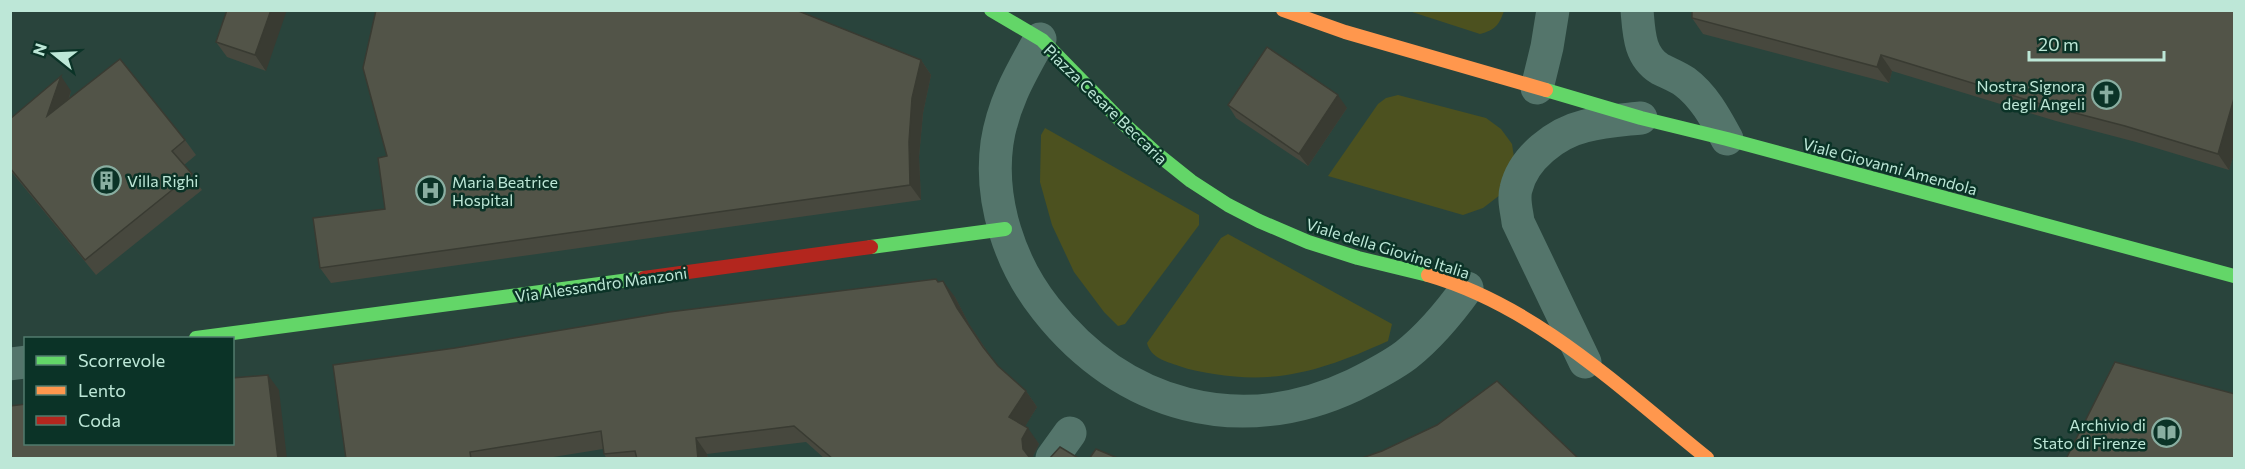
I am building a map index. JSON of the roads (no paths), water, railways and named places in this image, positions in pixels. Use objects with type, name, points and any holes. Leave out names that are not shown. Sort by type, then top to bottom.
[{"type":"main road","points":[[991,10],[1040,39]]},
{"type":"main road","points":[[1283,10],[1345,32],[1537,88]]},
{"type":"main road","name":"Piazza Cesare Beccaria","points":[[1040,39],[1055,51],[1121,121],[1173,169],[1229,206]]},
{"type":"main road","name":"Viale Giovanni Amendola","points":[[1537,88],[1641,118],[1727,139],[2235,276]]},
{"type":"main road","name":"Viale della Giovine Italia","points":[[1229,206],[1293,237],[1355,258],[1467,288],[1561,343],[1707,459]]},
{"type":"main road","name":"Via Alessandro Manzoni","points":[[211,337],[1005,229]]},
{"type":"street","points":[[1537,88],[1553,10]]},
{"type":"street","points":[[1637,10],[1639,41],[1645,54],[1651,62],[1685,82],[1700,96],[1727,139]]},
{"type":"street","name":"Piazza Cesare Beccaria","points":[[1040,39],[1015,83],[997,144],[998,201],[1005,229],[1028,286],[1059,327],[1080,348],[1132,385],[1159,396],[1202,407],[1242,411],[1267,410],[1330,396],[1378,373],[1405,356],[1431,332],[1467,288]]},
{"type":"street","points":[[1585,362],[1518,222],[1515,189],[1533,158],[1565,133],[1583,126],[1641,118]]},
{"type":"place","name":"Nostra Signora degli Angeli","points":[[2106,94]]},
{"type":"place","name":"Villa Righi","points":[[106,180]]},
{"type":"place","name":"Maria Beatrice Hospital","points":[[431,190]]},
{"type":"place","name":"Archivio di Stato di Firenze","points":[[2167,433]]}]
